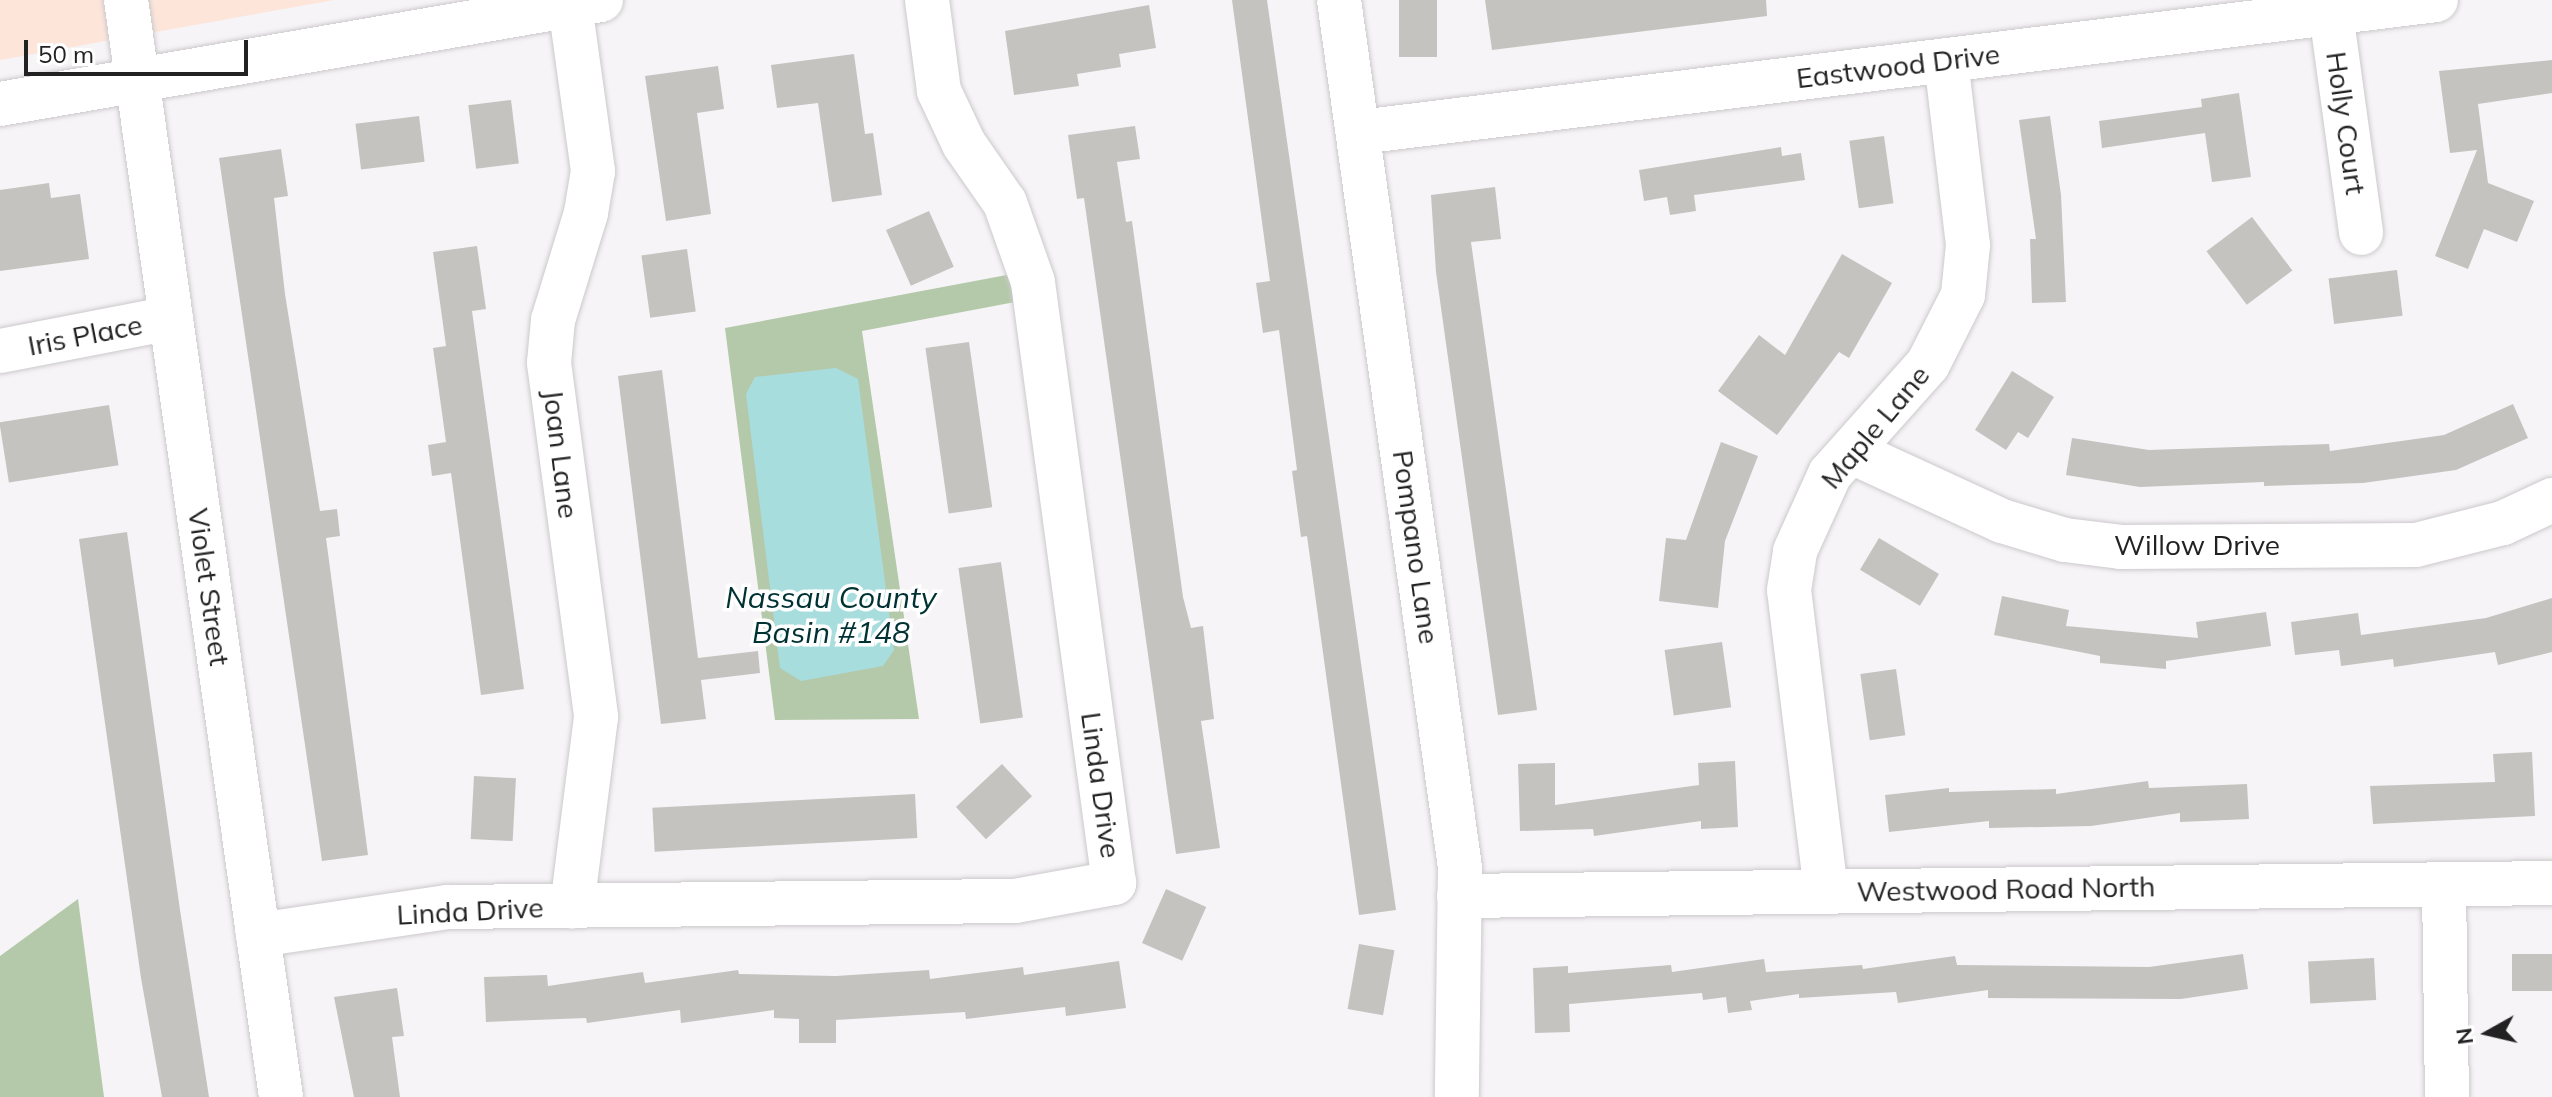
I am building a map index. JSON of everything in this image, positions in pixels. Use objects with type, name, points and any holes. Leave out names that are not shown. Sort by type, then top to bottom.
[{"type":"street","name":"Violet Street","points":[[126,0],[281,1097]]},
{"type":"street","name":"Linda Drive","points":[[258,935],[447,907],[1015,901],[1114,883],[1033,282],[1005,203],[964,144],[939,91],[927,0]]},
{"type":"street","name":"Pompano Lane","points":[[1339,0],[1360,132],[1459,896],[1457,1097]]},
{"type":"street","name":"Eastwood Drive","points":[[1360,132],[2436,0]]},
{"type":"street","points":[[0,104],[586,3]]},
{"type":"street","name":"Joan Lane","points":[[572,906],[596,717],[549,363],[553,320],[586,213],[593,171],[586,3]]},
{"type":"street","name":"Holly Court","points":[[2331,13],[2361,233]]},
{"type":"street","name":"Maple Lane","points":[[1826,891],[1789,590],[1795,551],[1812,504],[1928,364],[1963,295],[1968,245],[1946,60]]},
{"type":"street","name":"Iris Place","points":[[0,351],[171,318]]},
{"type":"street","name":"Willow Drive","points":[[1852,452],[2002,521],[2065,540],[2121,547],[2416,545],[2503,523],[2552,500]]},
{"type":"street","name":"Westwood Road North","points":[[1459,896],[2552,883]]},
{"type":"street","points":[[2444,885],[2447,1097]]},
{"type":"shaded area","points":[[0,0],[334,0],[0,60]]},
{"type":"green space","name":"Nassau County Basin #148","points":[[1012,274],[1015,302],[862,331],[919,719],[775,720],[725,328]]},
{"type":"green space","points":[[78,899],[104,1097],[0,1097],[0,956]]},
{"type":"water","name":"Nassau County Basin #148","points":[[836,368],[858,379],[894,650],[883,666],[801,681],[780,668],[746,394],[755,377]]},
{"type":"building","points":[[1232,0],[1267,0],[1396,910],[1359,915],[1307,536],[1301,537],[1292,471],[1297,470],[1279,330],[1263,333],[1256,283],[1270,281]]},
{"type":"building","points":[[1399,0],[1437,0],[1437,57],[1399,57]]},
{"type":"building","points":[[1485,0],[1766,0],[1767,16],[1492,50]]},
{"type":"building","points":[[1149,5],[1156,48],[1119,54],[1121,67],[1077,74],[1079,86],[1014,95],[1005,31]]},
{"type":"building","points":[[854,54],[865,134],[873,133],[882,195],[832,202],[818,103],[777,108],[771,65]]},
{"type":"building","points":[[2552,60],[2552,93],[2478,104],[2488,183],[2534,201],[2517,242],[2484,229],[2468,269],[2435,256],[2477,150],[2450,153],[2439,71]]},
{"type":"building","points":[[718,66],[724,109],[697,113],[711,214],[666,221],[645,76]]},
{"type":"building","points":[[2239,93],[2251,177],[2212,182],[2205,133],[2102,148],[2099,121],[2202,107],[2201,99]]},
{"type":"building","points":[[511,100],[519,164],[476,169],[468,105]]},
{"type":"building","points":[[419,116],[425,162],[361,169],[355,124]]},
{"type":"building","points":[[2050,116],[2061,195],[2066,302],[2032,303],[2030,239],[2036,239],[2019,120]]},
{"type":"building","points":[[1135,126],[1140,159],[1117,162],[1126,222],[1132,221],[1183,597],[1191,628],[1203,626],[1214,719],[1201,721],[1220,848],[1176,854],[1084,198],[1077,199],[1068,135]]},
{"type":"building","points":[[1884,136],[1893,203],[1859,208],[1849,141]]},
{"type":"building","points":[[1781,147],[1782,156],[1801,153],[1805,180],[1694,195],[1696,211],[1670,215],[1667,197],[1644,201],[1639,170]]},
{"type":"building","points":[[281,149],[288,196],[274,198],[285,294],[320,511],[337,509],[340,536],[326,538],[368,855],[322,861],[219,158]]},
{"type":"building","points":[[49,183],[51,198],[80,194],[89,259],[0,271],[0,190]]},
{"type":"building","points":[[1495,187],[1501,239],[1471,242],[1537,710],[1498,715],[1436,272],[1431,195]]},
{"type":"building","points":[[929,211],[954,267],[911,286],[886,230]]},
{"type":"building","points":[[2252,217],[2292,271],[2247,305],[2206,251]]},
{"type":"building","points":[[477,246],[486,309],[472,311],[524,689],[481,695],[451,473],[432,476],[428,445],[446,442],[433,348],[446,346],[433,252]]},
{"type":"building","points":[[687,249],[696,311],[650,318],[641,255]]},
{"type":"building","points":[[1842,254],[1892,283],[1849,358],[1839,352],[1777,435],[1718,391],[1759,335],[1785,355]]},
{"type":"building","points":[[2397,270],[2403,316],[2334,324],[2329,278]]},
{"type":"building","points":[[969,342],[992,507],[949,513],[925,348]]},
{"type":"building","points":[[662,370],[698,658],[758,651],[760,673],[701,680],[706,719],[661,724],[618,376]]},
{"type":"building","points":[[2012,371],[2054,397],[2028,438],[2018,432],[2006,450],[1975,430]]},
{"type":"building","points":[[2513,404],[2528,438],[2456,470],[2363,483],[2264,486],[2264,482],[2140,487],[2066,475],[2072,438],[2149,450],[2329,444],[2330,451],[2444,435]]},
{"type":"building","points":[[109,405],[119,465],[9,483],[0,422]]},
{"type":"building","points":[[1721,442],[1758,456],[1725,541],[1718,608],[1659,601],[1666,538],[1686,540]]},
{"type":"building","points":[[127,532],[209,1097],[162,1097],[141,978],[79,539]]},
{"type":"building","points":[[1879,538],[1939,574],[1920,606],[1860,570]]},
{"type":"building","points":[[1001,562],[1023,717],[980,723],[958,568]]},
{"type":"building","points":[[2002,596],[2069,610],[2066,626],[2198,638],[2196,622],[2266,612],[2271,646],[2166,661],[2166,669],[2100,663],[2100,656],[1994,635]]},
{"type":"building","points":[[2552,598],[2552,652],[2498,665],[2495,652],[2394,667],[2393,659],[2341,666],[2339,650],[2295,655],[2291,622],[2358,613],[2361,635],[2486,618]]},
{"type":"building","points":[[1722,642],[1731,707],[1674,715],[1665,650]]},
{"type":"building","points":[[1896,669],[1905,735],[1870,740],[1860,674]]},
{"type":"building","points":[[2532,752],[2535,816],[2373,824],[2370,786],[2495,782],[2493,754]]},
{"type":"building","points":[[1735,761],[1738,827],[1701,829],[1701,821],[1594,836],[1593,829],[1520,831],[1518,764],[1555,763],[1555,805],[1699,785],[1698,763]]},
{"type":"building","points":[[1002,764],[1032,796],[986,839],[956,807]]},
{"type":"building","points":[[474,776],[516,778],[513,841],[471,839]]},
{"type":"building","points":[[2148,781],[2149,788],[2247,784],[2249,819],[2180,822],[2180,813],[2091,826],[1989,828],[1989,821],[1889,832],[1885,795],[1949,788],[1949,792],[2056,789],[2056,794]]},
{"type":"building","points":[[915,794],[917,838],[655,852],[652,808]]},
{"type":"building","points":[[1166,889],[1206,907],[1182,961],[1142,943]]},
{"type":"building","points":[[1359,944],[1394,950],[1383,1015],[1348,1009]]},
{"type":"building","points":[[2243,954],[2248,989],[2181,999],[1988,998],[1988,990],[1898,1003],[1896,992],[1799,998],[1799,994],[1750,1001],[1752,1010],[1728,1013],[1726,997],[1703,1000],[1702,993],[1569,1004],[1570,1032],[1535,1033],[1533,968],[1568,966],[1568,973],[1671,965],[1672,972],[1764,959],[1766,972],[1862,965],[1863,969],[1955,956],[1957,965],[2149,967]]},
{"type":"building","points":[[2512,954],[2552,954],[2552,991],[2512,991]]},
{"type":"building","points":[[2374,958],[2376,1000],[2310,1003],[2308,961]]},
{"type":"building","points":[[1119,961],[1126,1008],[1066,1016],[1065,1007],[966,1019],[965,1012],[836,1020],[836,1043],[799,1043],[799,1019],[774,1018],[774,1010],[681,1023],[680,1010],[587,1023],[586,1018],[486,1022],[484,977],[547,975],[548,986],[643,972],[645,983],[738,970],[739,974],[836,976],[929,970],[930,979],[1023,967],[1024,975]]},
{"type":"building","points":[[397,988],[404,1036],[392,1037],[400,1097],[354,1097],[334,997]]}]
